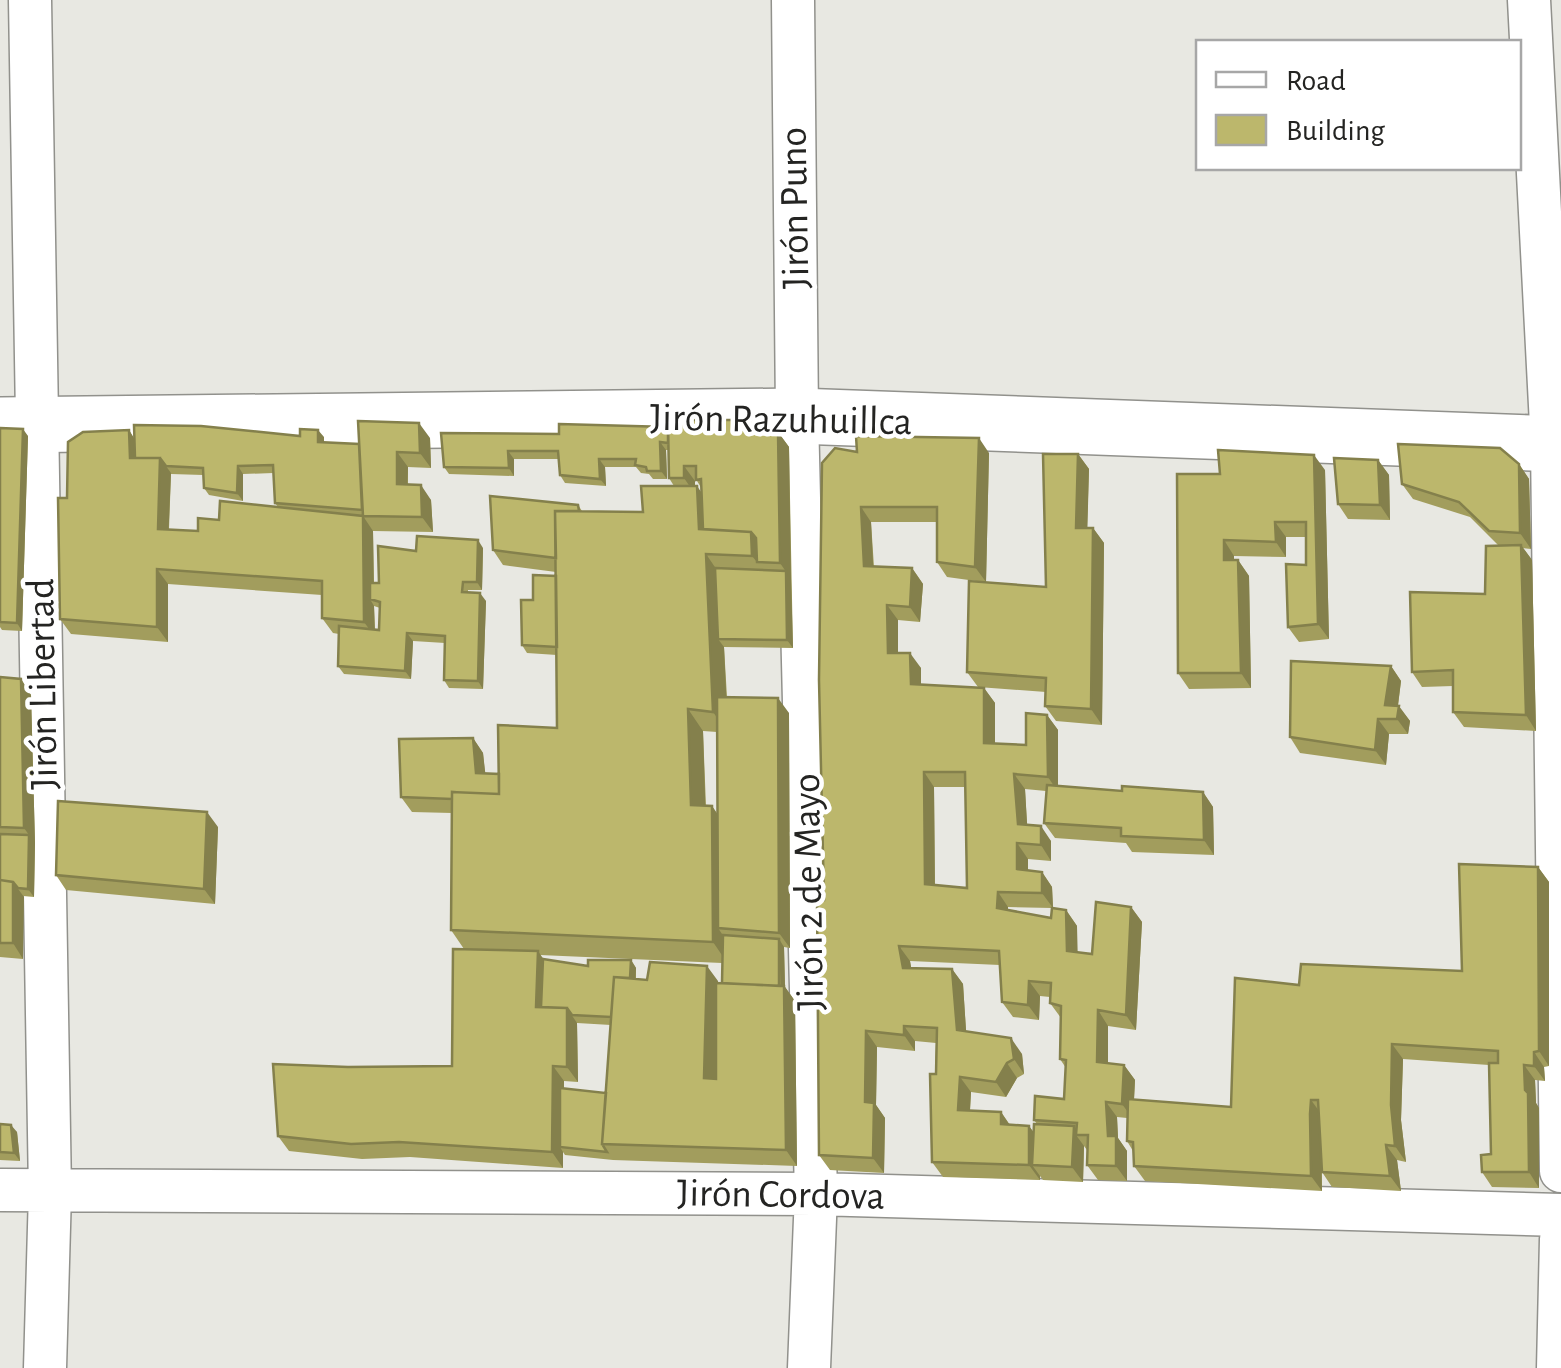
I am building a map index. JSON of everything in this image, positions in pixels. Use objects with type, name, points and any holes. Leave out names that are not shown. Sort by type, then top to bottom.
[{"type":"street","name":"Jirón Libertad","points":[[30,0],[20,426],[50,1192],[44,1368]]},
{"type":"street","name":"Jirón Puno","points":[[793,0],[797,416]]},
{"type":"street","points":[[1529,0],[1556,444],[1561,1171]]},
{"type":"street","name":"Jirón Razuhuillca","points":[[20,426],[797,416],[1556,444]]},
{"type":"street","name":"Jirón 2 de Mayo","points":[[797,416],[816,1194],[809,1368]]},
{"type":"street","name":"Jirón Cordova","points":[[0,1190],[816,1194],[1561,1216]]},
{"type":"street","points":[[1558,1368],[1561,1239]]},
{"type":"building","points":[[668,420],[756,420],[756,431],[778,432],[780,563],[757,562],[756,538],[751,532],[703,529],[701,479],[696,480],[696,466],[684,466],[684,478],[669,478]]},
{"type":"building","points":[[358,421],[419,423],[420,453],[397,452],[397,484],[421,485],[422,517],[363,516]]},
{"type":"building","points":[[559,424],[668,427],[668,443],[660,442],[661,471],[647,471],[646,467],[635,465],[636,459],[599,459],[600,479],[560,475],[558,451],[508,451],[509,468],[444,467],[441,433],[559,434]]},
{"type":"building","points":[[134,425],[201,426],[300,436],[300,429],[318,430],[318,442],[359,444],[362,510],[275,503],[273,465],[238,466],[237,493],[204,488],[203,468],[166,466],[160,458],[135,458]]},
{"type":"building","points":[[0,428],[23,429],[17,623],[0,622]]},
{"type":"building","points":[[129,430],[130,458],[160,458],[158,529],[198,531],[198,518],[219,520],[220,501],[363,516],[364,622],[322,618],[322,581],[157,569],[157,627],[60,619],[58,498],[67,498],[68,442],[83,432]]},
{"type":"building","points":[[856,436],[979,438],[975,567],[937,562],[937,507],[861,507],[864,566],[912,568],[910,607],[887,605],[888,653],[910,653],[911,684],[984,688],[984,743],[1026,745],[1026,713],[1047,715],[1048,777],[1014,774],[1018,824],[1041,826],[1041,845],[1017,843],[1017,869],[1042,872],[1042,893],[998,892],[997,908],[1051,918],[1052,908],[1066,910],[1067,951],[1092,954],[1096,902],[1131,907],[1126,1015],[1098,1010],[1097,1062],[1124,1065],[1122,1104],[1106,1102],[1108,1136],[1116,1136],[1116,1166],[1087,1165],[1088,1135],[1076,1135],[1077,1123],[1034,1120],[1035,1096],[1064,1099],[1066,1060],[1060,1059],[1061,1006],[1050,1003],[1051,983],[1029,981],[1028,1005],[1002,1002],[999,951],[899,946],[903,968],[952,969],[957,1030],[1011,1038],[1014,1059],[1007,1063],[996,1082],[960,1077],[958,1110],[1001,1112],[1001,1124],[1029,1126],[1029,1165],[932,1162],[930,1074],[936,1074],[937,1028],[904,1026],[904,1035],[866,1031],[865,1102],[874,1103],[873,1158],[819,1155],[817,900],[824,900],[819,680],[822,463],[835,448],[857,452]],"holes":[[[924,772],[965,772],[967,888],[925,884]]]},
{"type":"building","points":[[1398,444],[1500,448],[1519,464],[1520,533],[1489,531],[1459,502],[1402,484]]},
{"type":"building","points":[[1218,450],[1314,455],[1318,624],[1288,627],[1286,564],[1306,565],[1306,522],[1275,522],[1276,542],[1224,540],[1224,560],[1238,560],[1241,673],[1178,673],[1177,474],[1220,474]]},
{"type":"building","points":[[1043,454],[1078,454],[1076,528],[1093,528],[1091,709],[1045,706],[1046,678],[967,672],[969,581],[1046,587]]},
{"type":"building","points":[[1334,458],[1378,460],[1380,505],[1338,504]]},
{"type":"building","points":[[641,486],[697,486],[699,529],[751,532],[752,556],[706,554],[713,712],[688,709],[691,805],[712,806],[713,942],[451,930],[452,792],[499,794],[498,725],[557,728],[555,511],[643,512]]},
{"type":"building","points":[[490,496],[578,505],[579,511],[555,511],[556,558],[493,550]]},
{"type":"building","points":[[417,536],[478,540],[477,582],[463,582],[462,592],[480,593],[478,681],[444,680],[445,636],[407,633],[405,671],[338,666],[339,626],[379,630],[380,602],[370,599],[370,583],[379,583],[378,546],[416,551]]},
{"type":"building","points":[[1521,545],[1526,715],[1453,712],[1453,670],[1412,672],[1410,592],[1485,594],[1486,546]]},
{"type":"building","points":[[715,568],[786,571],[787,640],[718,639]]},
{"type":"building","points":[[533,575],[556,576],[557,647],[522,645],[521,600],[533,600]]},
{"type":"building","points":[[1291,661],[1391,666],[1385,705],[1399,706],[1397,719],[1378,719],[1375,750],[1290,737]]},
{"type":"building","points":[[0,677],[21,679],[24,828],[0,827]]},
{"type":"building","points":[[717,697],[778,698],[779,933],[718,928]]},
{"type":"building","points":[[473,738],[476,773],[499,774],[499,794],[452,792],[452,799],[401,797],[399,739]]},
{"type":"building","points":[[1047,785],[1203,792],[1204,840],[1121,836],[1121,828],[1044,823]]},
{"type":"building","points":[[58,801],[207,812],[204,889],[56,875]]},
{"type":"building","points":[[0,834],[29,835],[28,889],[0,880]]},
{"type":"building","points":[[1459,864],[1538,867],[1539,1051],[1534,1052],[1534,1066],[1524,1065],[1529,1172],[1482,1172],[1481,1155],[1491,1154],[1489,1063],[1498,1063],[1498,1051],[1392,1044],[1395,1146],[1386,1145],[1390,1176],[1322,1172],[1318,1100],[1311,1100],[1311,1176],[1134,1166],[1133,1142],[1127,1141],[1128,1099],[1231,1107],[1235,978],[1299,985],[1301,964],[1462,971]]},
{"type":"building","points":[[0,880],[13,882],[13,943],[0,943]]},
{"type":"building","points":[[723,935],[779,939],[779,986],[722,983]]},
{"type":"building","points":[[453,949],[538,951],[536,1007],[567,1008],[567,1067],[553,1066],[552,1152],[399,1142],[351,1144],[278,1136],[273,1064],[452,1066]]},
{"type":"building","points":[[543,959],[588,966],[588,960],[631,960],[630,978],[614,977],[611,1017],[572,1015],[567,1008],[541,1007]]},
{"type":"building","points":[[650,962],[707,966],[704,1078],[716,1079],[716,983],[784,986],[786,1150],[602,1144],[614,977],[647,980]]},
{"type":"building","points":[[560,1088],[606,1093],[602,1144],[607,1152],[560,1147]]},
{"type":"building","points":[[0,1124],[11,1125],[14,1153],[0,1152]]},
{"type":"building","points":[[1034,1124],[1074,1126],[1072,1167],[1032,1165]]}]
